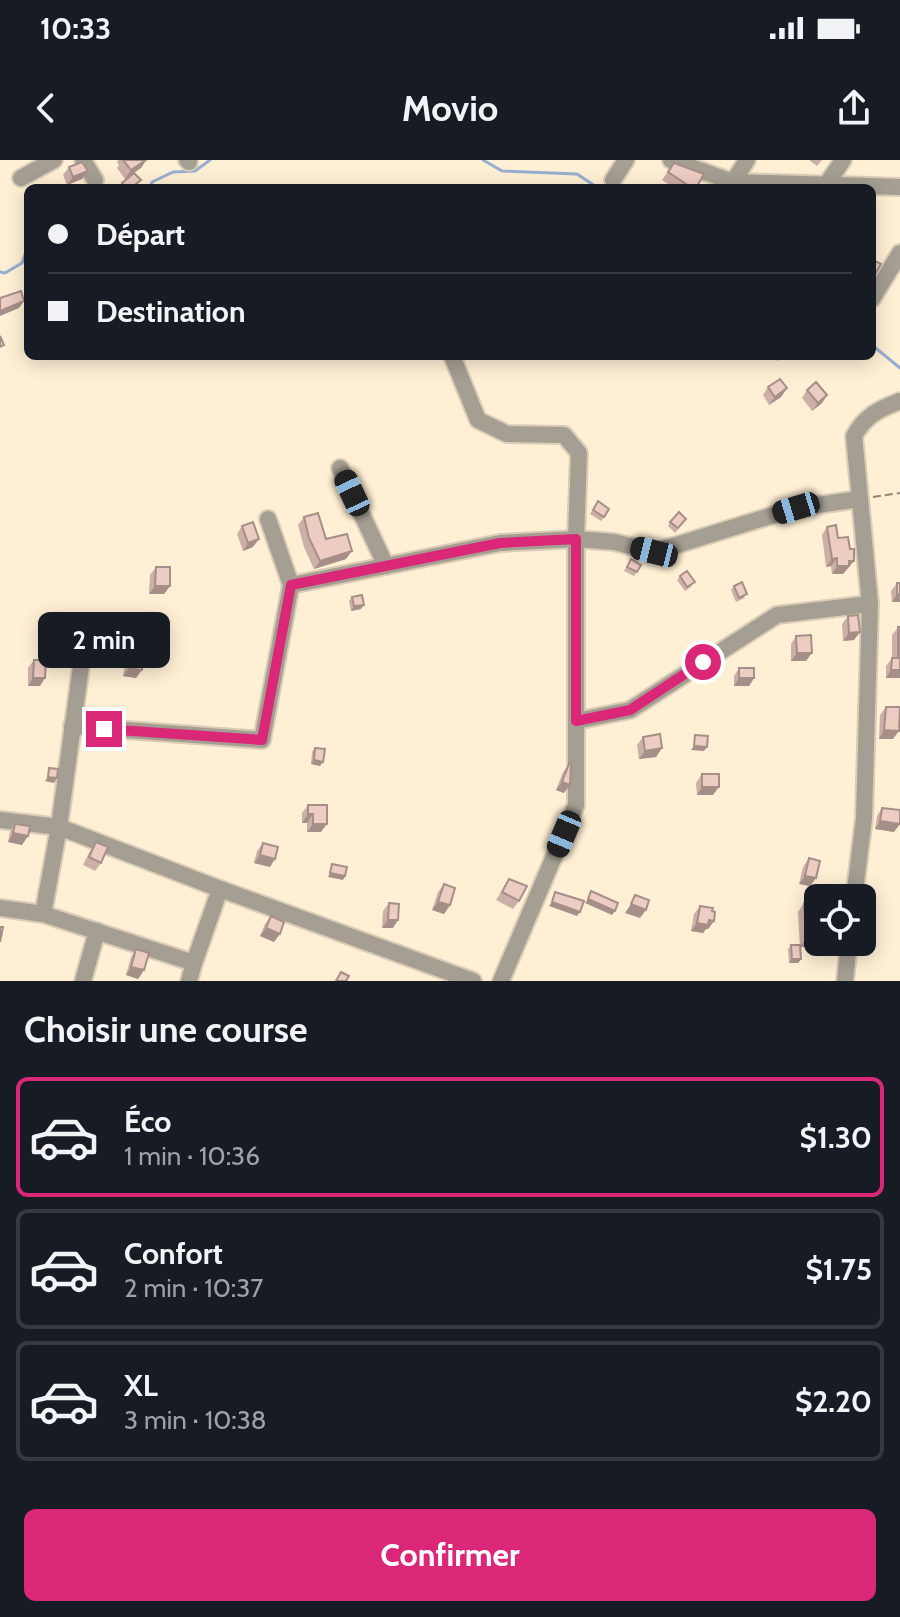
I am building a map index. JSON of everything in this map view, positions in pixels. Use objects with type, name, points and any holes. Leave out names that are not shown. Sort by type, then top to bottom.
[{"type":"street","points":[[21,178],[54,160]]},
{"type":"street","points":[[83,160],[95,180]]},
{"type":"street","points":[[613,180],[626,160]]},
{"type":"street","points":[[671,160],[733,182],[779,184]]},
{"type":"street","points":[[733,182],[747,160]]},
{"type":"street","points":[[826,184],[843,160]]},
{"type":"street","points":[[876,187],[900,187]]},
{"type":"street","points":[[876,292],[900,253]]},
{"type":"street","points":[[454,360],[478,420],[507,434],[564,435],[579,453],[576,805],[501,981]]},
{"type":"street","points":[[856,884],[864,818],[870,604],[854,436],[861,423],[882,408],[900,401]]},
{"type":"street","points":[[340,468],[386,566]]},
{"type":"street","points":[[291,585],[500,543],[576,539],[614,542],[654,552],[796,508],[860,499]]},
{"type":"street","points":[[72,726],[262,740],[291,585],[268,519]]},
{"type":"street","points":[[576,721],[630,710],[777,615],[870,604]]},
{"type":"street","points":[[43,914],[59,827],[85,637]]},
{"type":"street","points":[[0,820],[59,827],[473,981]]},
{"type":"street","points":[[189,981],[220,889]]},
{"type":"street","points":[[0,908],[43,914],[194,963]]},
{"type":"street","points":[[83,981],[97,931]]},
{"type":"street","points":[[845,981],[848,956]]},
{"type":"path","points":[[860,499],[900,493]]},
{"type":"building","points":[[123,160],[146,160],[131,170]]},
{"type":"building","points":[[82,162],[88,171],[73,177],[69,167]]},
{"type":"building","points":[[674,163],[704,174],[698,184],[686,184],[668,172]]},
{"type":"building","points":[[134,173],[141,180],[136,184],[122,183]]},
{"type":"building","points":[[21,291],[24,301],[0,311],[0,298]]},
{"type":"building","points":[[780,379],[787,388],[775,397],[768,387]]},
{"type":"building","points":[[816,382],[827,395],[818,403],[807,390]]},
{"type":"building","points":[[598,501],[609,509],[604,517],[593,510]]},
{"type":"building","points":[[679,512],[686,519],[678,528],[670,522]]},
{"type":"building","points":[[318,513],[326,539],[347,534],[352,551],[320,561],[309,538],[304,517]]},
{"type":"building","points":[[253,522],[259,539],[248,543],[242,526]]},
{"type":"building","points":[[836,525],[838,538],[848,537],[850,549],[854,549],[854,561],[849,561],[849,566],[837,566],[837,558],[832,559],[827,527]]},
{"type":"building","points":[[631,559],[641,565],[637,572],[627,567]]},
{"type":"building","points":[[156,567],[170,567],[170,586],[155,586]]},
{"type":"building","points":[[687,571],[695,582],[687,587],[680,576]]},
{"type":"building","points":[[742,582],[747,594],[739,598],[734,586]]},
{"type":"building","points":[[362,595],[364,605],[354,606],[352,597]]},
{"type":"building","points":[[858,615],[860,632],[849,633],[848,616]]},
{"type":"building","points":[[898,627],[900,670],[891,670],[892,658],[898,658]]},
{"type":"building","points":[[145,634],[157,635],[156,654],[144,653],[142,670],[129,668],[131,649],[144,651]]},
{"type":"building","points":[[811,635],[812,653],[797,653],[796,636]]},
{"type":"building","points":[[34,660],[46,660],[45,678],[33,678]]},
{"type":"building","points":[[739,668],[754,668],[754,678],[739,678]]},
{"type":"building","points":[[886,707],[900,707],[899,731],[884,730]]},
{"type":"building","points":[[660,734],[662,748],[645,751],[643,737]]},
{"type":"building","points":[[695,735],[708,736],[707,747],[694,746]]},
{"type":"building","points":[[315,748],[325,749],[323,762],[314,760]]},
{"type":"building","points":[[571,764],[570,785],[562,782]]},
{"type":"building","points":[[49,768],[58,769],[57,778],[48,777]]},
{"type":"building","points":[[702,774],[719,774],[719,787],[702,787]]},
{"type":"building","points":[[308,805],[327,805],[327,824],[313,824],[313,814],[308,814]]},
{"type":"building","points":[[882,808],[900,810],[900,824],[880,821]]},
{"type":"building","points":[[15,824],[30,826],[28,836],[13,833]]},
{"type":"building","points":[[96,842],[108,847],[101,863],[89,857]]},
{"type":"building","points":[[263,843],[278,847],[275,859],[260,855]]},
{"type":"building","points":[[809,858],[820,861],[816,878],[805,876]]},
{"type":"building","points":[[332,864],[347,867],[345,876],[330,873]]},
{"type":"building","points":[[509,879],[527,886],[519,901],[502,892]]},
{"type":"building","points":[[444,884],[455,888],[450,905],[438,902]]},
{"type":"building","points":[[591,891],[618,903],[615,911],[588,899]]},
{"type":"building","points":[[555,892],[584,901],[580,912],[552,902]]},
{"type":"building","points":[[635,895],[649,900],[646,910],[631,904]]},
{"type":"building","points":[[389,903],[399,904],[398,920],[388,920]]},
{"type":"building","points":[[700,906],[713,908],[715,912],[714,921],[709,920],[708,925],[697,923]]},
{"type":"building","points":[[271,916],[284,922],[280,934],[266,928]]},
{"type":"building","points":[[791,945],[800,945],[801,959],[792,959]]},
{"type":"building","points":[[136,949],[149,953],[144,970],[131,967]]},
{"type":"building","points":[[341,972],[349,976],[346,981],[336,981]]},
{"type":"waterway","points":[[151,184],[173,172],[195,171],[210,160]]},
{"type":"waterway","points":[[483,160],[502,171],[577,174],[592,184]]},
{"type":"waterway","points":[[0,272],[5,273],[22,263],[24,257]]},
{"type":"waterway","points":[[876,348],[900,368]]},
{"type":"route","points":[[104,729],[262,740],[291,585],[500,543],[576,539],[576,721],[630,710],[703,662]]}]
